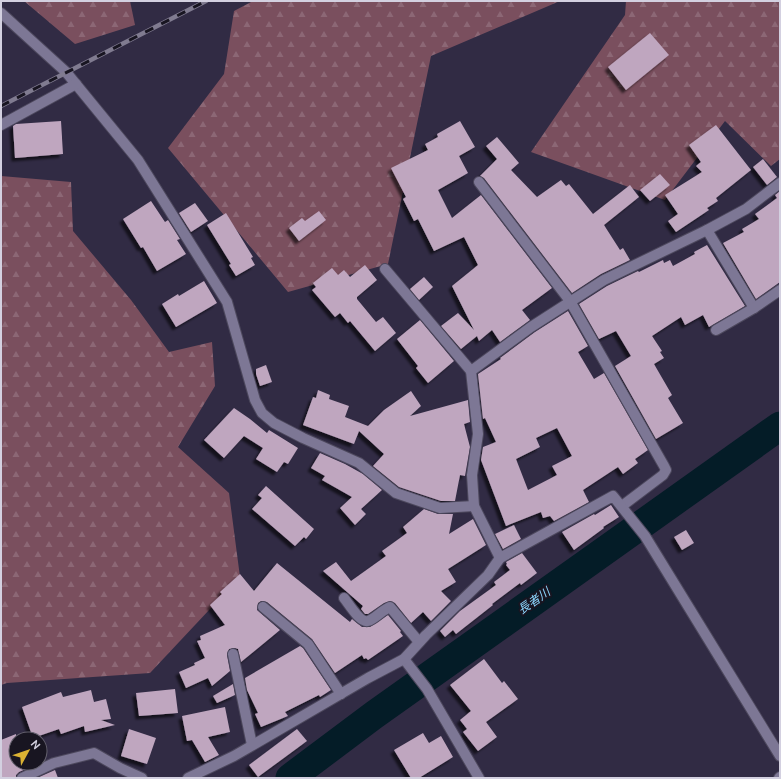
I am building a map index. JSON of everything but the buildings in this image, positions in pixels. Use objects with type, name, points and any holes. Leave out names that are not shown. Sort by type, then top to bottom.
[{"type":"street","points":[[1,13],[66,72],[138,160],[227,302],[255,400],[262,414],[274,423],[303,438],[359,463],[396,493],[440,508],[474,506]]},
{"type":"street","points":[[1,125],[76,84]]},
{"type":"street","points":[[479,182],[570,301],[666,470],[663,475],[625,510]]},
{"type":"street","points":[[471,371],[531,327],[604,280],[707,230],[746,209],[780,183]]},
{"type":"street","points":[[707,230],[754,308]]},
{"type":"street","points":[[385,269],[471,371],[478,434],[472,475],[474,506],[500,558]]},
{"type":"street","points":[[716,330],[754,308],[780,290]]},
{"type":"street","points":[[188,778],[234,756],[340,694],[404,659],[419,642],[488,575],[500,558],[613,496],[645,536],[780,756]]},
{"type":"street","points":[[344,598],[358,617],[364,621],[369,621],[384,609],[390,607],[419,642]]},
{"type":"street","points":[[263,607],[308,644],[340,694]]},
{"type":"street","points":[[233,654],[252,745]]},
{"type":"street","points":[[404,659],[427,689],[479,778]]},
{"type":"street","points":[[22,778],[54,763],[94,753],[120,768],[142,778]]},
{"type":"green space","points":[[24,1],[130,1],[135,25],[75,44]]},
{"type":"green space","points":[[253,1],[560,1],[431,56],[388,264],[288,292],[168,148],[224,74],[234,11]]},
{"type":"green space","points":[[626,1],[780,1],[780,159],[771,166],[725,121],[665,200],[531,152],[625,15]]},
{"type":"green space","points":[[1,176],[71,182],[73,231],[131,300],[169,352],[212,342],[215,386],[178,447],[229,493],[240,577],[150,673],[7,683],[1,685]]},
{"type":"waterway","name":"長者川","points":[[290,778],[374,715],[780,426]]},
{"type":"railway","points":[[1,106],[206,1]]}]
